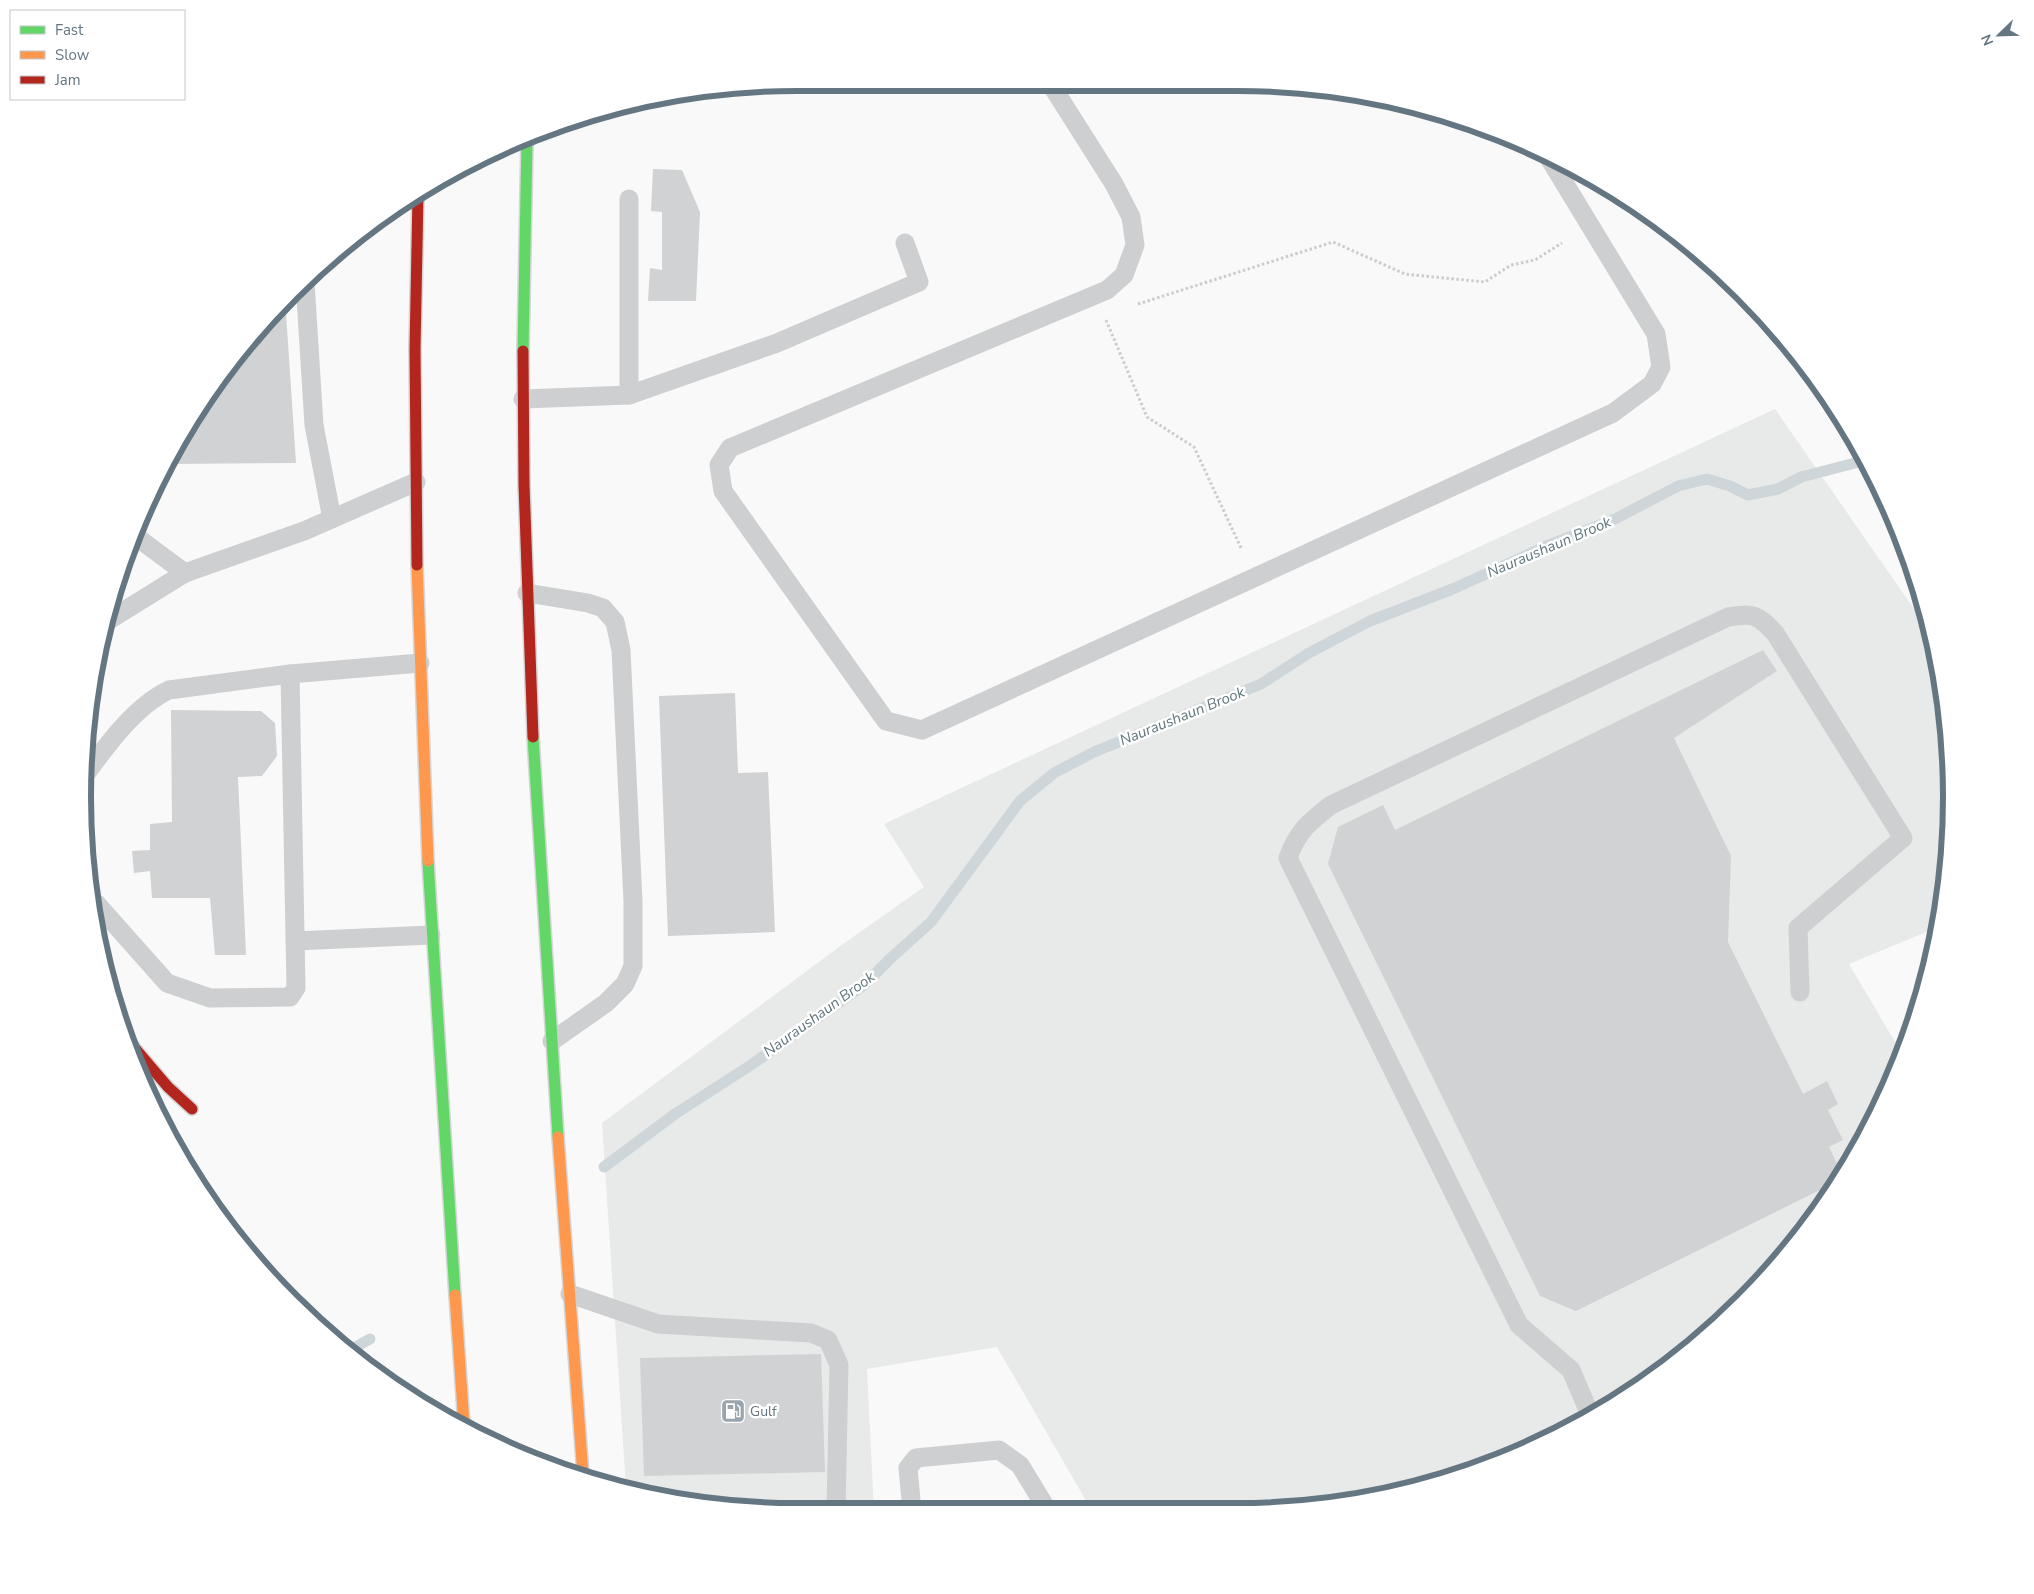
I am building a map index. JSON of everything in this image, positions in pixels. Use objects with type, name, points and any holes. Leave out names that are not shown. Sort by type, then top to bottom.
[{"type":"main road","points":[[527,145],[523,399],[527,593],[534,761],[583,1469]]},
{"type":"main road","points":[[418,202],[415,347],[420,663],[436,1038],[464,1418]]},
{"type":"main road","points":[[140,1055],[168,1087],[192,1109]]},
{"type":"lane","points":[[1055,91],[1114,184],[1131,217],[1135,245],[1124,275],[1107,290],[730,448],[719,465],[723,492],[886,721],[922,730],[1613,413],[1652,384],[1661,366],[1656,334],[1554,166]]},
{"type":"lane","points":[[628,395],[629,199]]},
{"type":"lane","points":[[523,399],[628,395],[777,343],[919,282],[905,243]]},
{"type":"lane","points":[[306,291],[314,425],[332,519]]},
{"type":"lane","points":[[114,617],[185,573],[304,531],[416,482]]},
{"type":"lane","points":[[140,540],[185,573]]},
{"type":"lane","points":[[527,593],[588,603],[603,608],[614,622],[621,650],[633,901],[633,966],[626,984],[606,1003],[552,1041]]},
{"type":"lane","points":[[1588,1409],[1571,1370],[1518,1326],[1288,858],[1294,842],[1308,823],[1331,805],[1728,616],[1750,614],[1766,622],[1775,633],[1902,838],[1798,928],[1800,992]]},
{"type":"lane","points":[[92,766],[111,741],[155,696],[169,690],[290,674],[420,663]]},
{"type":"lane","points":[[105,924],[167,983],[210,998],[290,997],[296,988],[290,674]]},
{"type":"lane","points":[[295,941],[431,936]]},
{"type":"lane","points":[[570,1294],[658,1324],[811,1334],[828,1340],[839,1366],[836,1503]]},
{"type":"lane","points":[[911,1503],[908,1468],[916,1458],[999,1450],[1020,1465],[1043,1503]]},
{"type":"path","points":[[1135,305],[1333,242],[1405,274],[1485,282],[1511,265],[1535,260],[1562,242]]},
{"type":"path","points":[[1105,318],[1147,418],[1194,447],[1242,550]]},
{"type":"shaded area","points":[[1775,409],[1920,617],[1937,705],[1943,797],[1937,889],[1930,931],[1849,964],[1897,1045],[1870,1109],[1848,1150],[1824,1189],[1797,1227],[1768,1262],[1702,1328],[1667,1357],[1629,1384],[1590,1408],[1549,1430],[1507,1449],[1464,1465],[1420,1479],[1329,1497],[1237,1503],[1087,1503],[997,1347],[867,1369],[874,1503],[751,1501],[705,1497],[626,1482],[602,1123],[843,944],[924,887],[884,824]]},
{"type":"building","points":[[653,169],[682,170],[700,212],[696,301],[648,301],[650,268],[662,270],[662,212],[651,211]]},
{"type":"building","points":[[284,313],[286,313],[296,463],[175,464],[210,405],[237,367]]},
{"type":"building","points":[[1763,650],[1777,671],[1674,738],[1731,856],[1728,942],[1803,1094],[1827,1081],[1838,1104],[1828,1110],[1843,1140],[1829,1147],[1838,1166],[1825,1188],[1576,1311],[1540,1296],[1328,864],[1338,827],[1383,805],[1395,830]]},
{"type":"building","points":[[735,693],[738,773],[768,772],[775,932],[668,936],[659,696]]},
{"type":"building","points":[[171,710],[261,711],[275,723],[277,756],[262,776],[238,777],[246,955],[215,955],[210,898],[152,898],[150,871],[134,873],[132,851],[150,850],[150,824],[172,822]]},
{"type":"building","points":[[821,1354],[825,1472],[644,1476],[640,1358]]},
{"type":"waterway","name":"Nauraushaun Brook","points":[[604,1167],[675,1114],[751,1065],[864,985],[931,922],[1020,801],[1054,773],[1094,752],[1261,684],[1309,653],[1370,621],[1455,588],[1551,544],[1615,519],[1678,486],[1707,479],[1730,486],[1748,495],[1778,489],[1801,477],[1858,462]]},
{"type":"waterway","name":"Nauraushaun Brook","points":[[355,1347],[370,1339]]},
{"type":"traffic: fast","points":[[523,351],[527,145]]},
{"type":"traffic: fast","points":[[533,737],[558,1137]]},
{"type":"traffic: fast","points":[[428,861],[455,1295]]},
{"type":"traffic: slow","points":[[417,565],[428,861]]},
{"type":"traffic: slow","points":[[558,1137],[583,1469]]},
{"type":"traffic: slow","points":[[455,1295],[464,1418]]},
{"type":"traffic: jam","points":[[417,565],[415,349],[418,202]]},
{"type":"traffic: jam","points":[[523,351],[524,484],[533,737]]},
{"type":"traffic: jam","points":[[140,1055],[168,1087],[192,1109]]},
{"type":"place","name":"Gulf","points":[[733,1411]]}]
